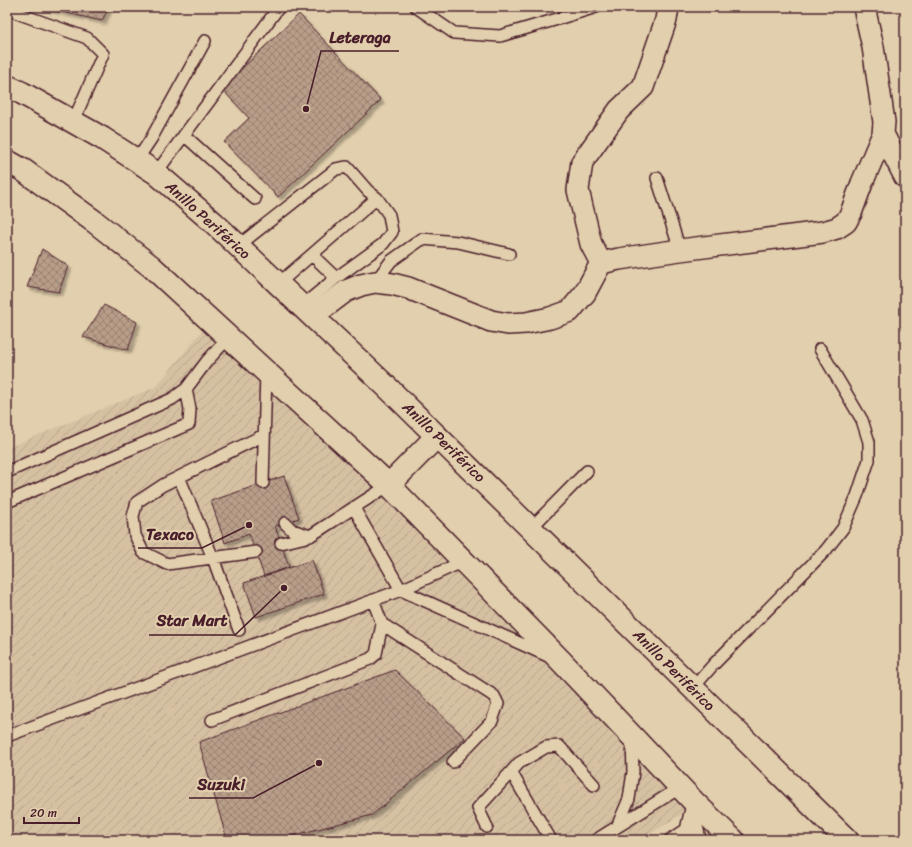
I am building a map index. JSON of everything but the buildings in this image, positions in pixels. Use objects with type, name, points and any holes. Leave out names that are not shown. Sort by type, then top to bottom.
[{"type":"highway","name":"Anillo Periférico","points":[[7,86],[73,122],[137,160],[156,173],[214,223],[437,436],[847,840]]},
{"type":"highway","points":[[7,161],[29,174],[95,222],[152,267],[390,485],[681,786],[697,805],[733,840]]},
{"type":"highway","points":[[390,485],[437,436]]},
{"type":"street","points":[[307,312],[346,291],[361,285],[376,282],[408,288],[490,321],[508,324],[526,323],[550,318],[570,310],[585,293],[600,263],[592,244],[578,190],[582,162],[619,110],[643,87],[666,20],[668,7]]},
{"type":"street","points":[[600,263],[680,250],[800,236],[837,228],[846,222],[852,213],[862,183],[883,134],[884,122],[873,47],[864,7]]},
{"type":"street","points":[[883,134],[905,177]]},
{"type":"street","points":[[694,833],[697,805]]},
{"type":"lane","points":[[156,173],[279,7]]},
{"type":"lane","points":[[416,7],[454,33],[500,36],[551,22],[596,7]]},
{"type":"lane","points":[[16,13],[87,38],[103,54],[73,122]]},
{"type":"lane","points":[[137,160],[151,139],[205,41]]},
{"type":"lane","points":[[184,135],[255,199]]},
{"type":"lane","points":[[238,246],[336,169],[347,167],[368,191],[377,198],[389,215],[392,232],[383,244],[336,278],[307,312]]},
{"type":"lane","points":[[657,178],[680,250]]},
{"type":"lane","points":[[278,284],[377,198]]},
{"type":"lane","points":[[376,282],[391,261],[422,239],[458,242],[509,254]]},
{"type":"lane","points":[[312,254],[336,278]]},
{"type":"lane","points":[[7,472],[172,399],[186,389],[207,361],[229,337]]},
{"type":"lane","points":[[693,688],[713,665],[826,550],[843,528],[857,496],[869,460],[869,442],[862,420],[820,349]]},
{"type":"lane","points":[[263,483],[266,371]]},
{"type":"lane","points":[[7,502],[189,424],[190,409],[186,389]]},
{"type":"lane","points":[[256,552],[167,564],[143,552],[135,535],[133,516],[137,502],[163,485],[264,435]]},
{"type":"lane","points":[[531,528],[587,471]]},
{"type":"lane","points":[[180,477],[213,558],[239,630]]},
{"type":"lane","points":[[281,543],[310,536],[390,485]]},
{"type":"lane","points":[[354,508],[401,590],[561,661]]},
{"type":"lane","points":[[285,523],[292,530],[310,536]]},
{"type":"lane","points":[[7,736],[401,590],[464,562]]},
{"type":"lane","points":[[212,720],[370,659],[376,654],[382,624],[373,600]]},
{"type":"lane","points":[[382,624],[494,696],[498,704],[492,721],[453,762]]},
{"type":"lane","points":[[618,827],[629,799],[632,772],[632,736]]},
{"type":"lane","points":[[486,827],[478,808],[519,763],[546,747],[559,746],[594,785]]},
{"type":"lane","points":[[511,772],[551,840]]},
{"type":"lane","points":[[596,840],[681,786]]},
{"type":"lane","points":[[670,840],[694,833]]},
{"type":"shaded area","points":[[211,320],[697,805],[640,840],[7,840],[7,448],[156,387]]},
{"type":"place","name":"Leteraga","points":[[306,109]]},
{"type":"place","name":"Texaco","points":[[249,525]]},
{"type":"place","name":"Star Mart","points":[[284,588]]},
{"type":"place","name":"Suzuki","points":[[319,763]]}]
